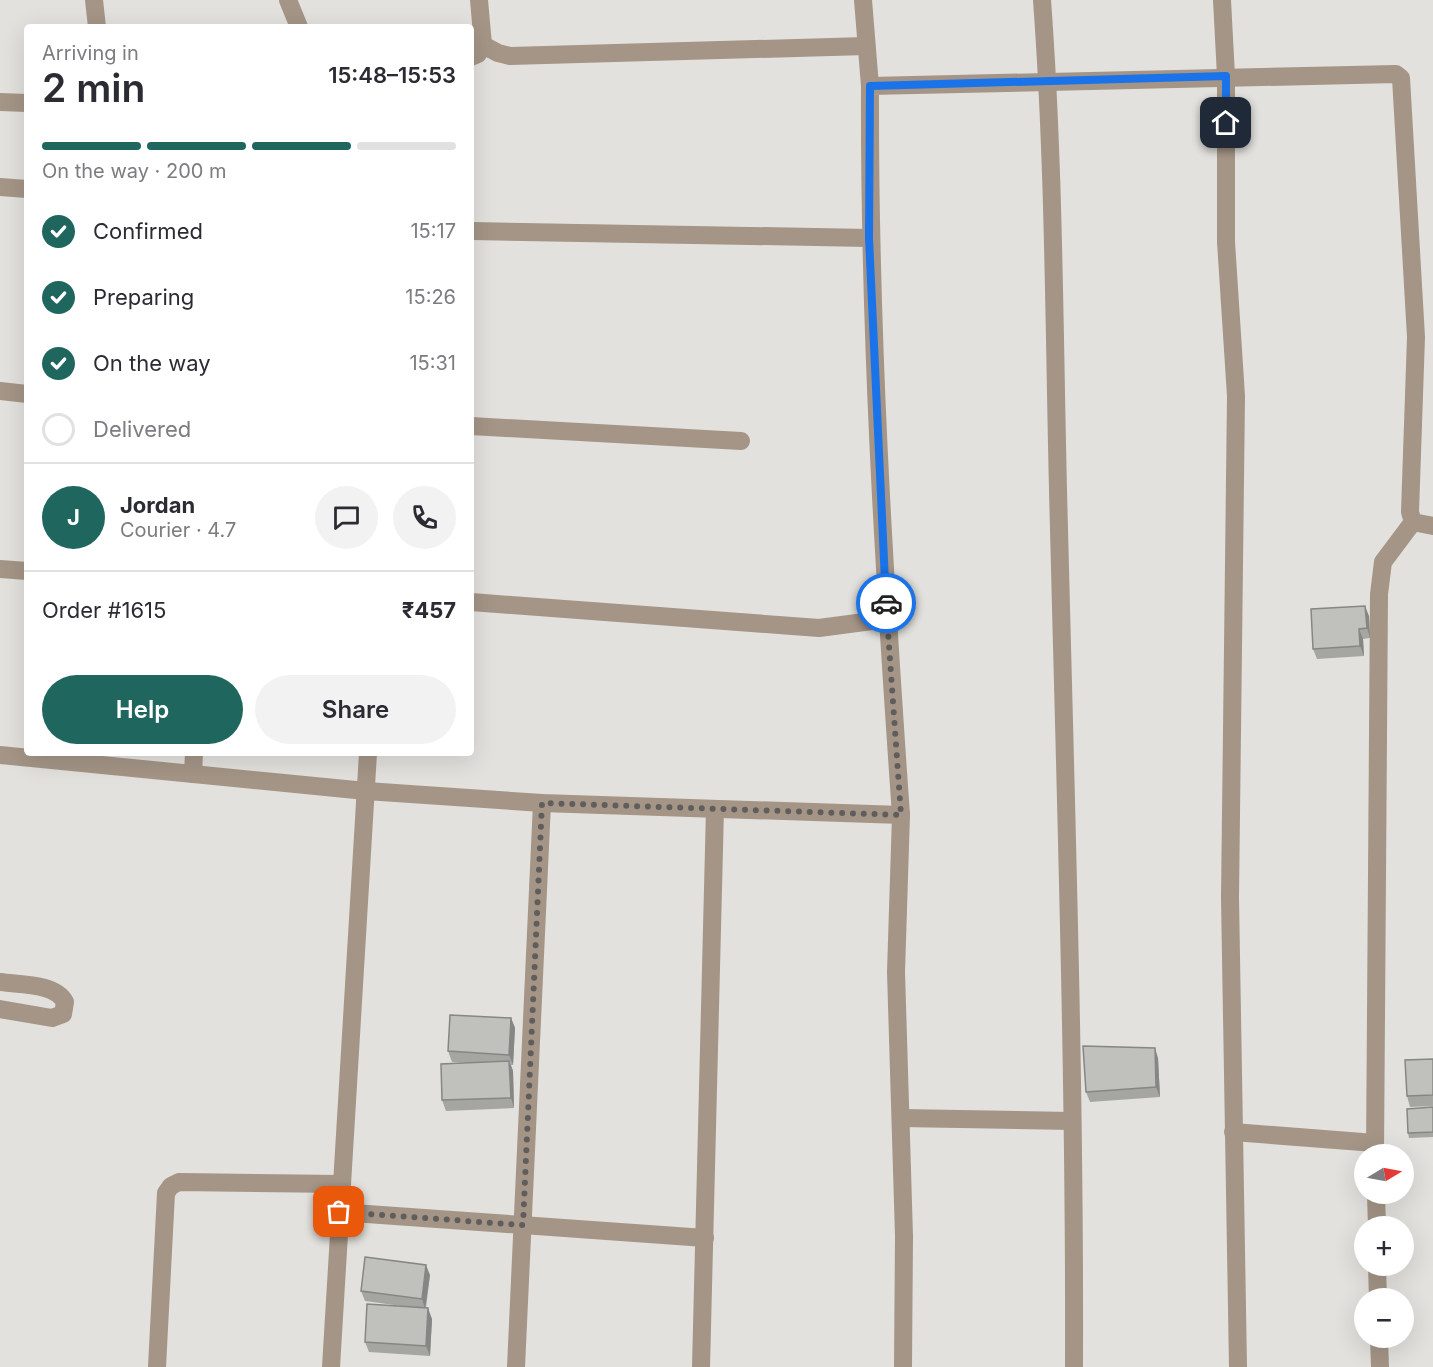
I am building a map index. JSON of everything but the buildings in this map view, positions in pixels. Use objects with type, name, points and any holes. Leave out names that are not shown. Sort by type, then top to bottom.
[{"type":"street","points":[[94,0],[97,24]]},
{"type":"street","points":[[288,0],[298,24]]},
{"type":"street","points":[[479,0],[477,51],[510,56],[866,46]]},
{"type":"street","points":[[863,0],[870,86],[869,238],[881,537],[901,815],[896,972],[904,1236],[903,1367]]},
{"type":"street","points":[[1042,0],[1048,81],[1072,1121],[1074,1367]]},
{"type":"street","points":[[1222,0],[1226,76],[1226,242],[1236,396],[1230,886],[1238,1367]]},
{"type":"street","points":[[870,86],[1226,76],[1396,74],[1401,78],[1424,336],[1410,512],[1413,522]]},
{"type":"street","points":[[0,102],[24,103]]},
{"type":"street","points":[[0,187],[24,189]]},
{"type":"street","points":[[474,231],[869,238]]},
{"type":"street","points":[[0,392],[24,394]]},
{"type":"street","points":[[474,426],[741,441]]},
{"type":"street","points":[[1413,522],[1433,526]]},
{"type":"street","points":[[1375,1144],[1379,594],[1383,562],[1413,522]]},
{"type":"street","points":[[0,569],[24,571]]},
{"type":"street","points":[[474,602],[819,628],[887,619]]},
{"type":"street","points":[[0,755],[366,791],[542,803],[901,815]]},
{"type":"street","points":[[193,774],[194,756]]},
{"type":"street","points":[[331,1367],[368,756]]},
{"type":"street","points":[[516,1367],[542,803]]},
{"type":"street","points":[[701,1367],[715,809]]},
{"type":"street","points":[[0,982],[51,990],[61,994],[65,1002],[63,1014],[52,1018],[0,1010]]},
{"type":"street","points":[[901,1118],[1072,1121]]},
{"type":"street","points":[[1233,1132],[1354,1146]]},
{"type":"street","points":[[157,1367],[165,1193],[171,1186],[179,1182],[341,1184]]},
{"type":"street","points":[[339,1212],[705,1238]]},
{"type":"street","points":[[1379,1348],[1380,1367]]},
{"type":"way so far","points":[[339,1212],[523,1225],[542,803],[901,815],[886,603]]},
{"type":"route","points":[[886,603],[881,537],[869,238],[870,86],[1226,76],[1226,123]]}]
